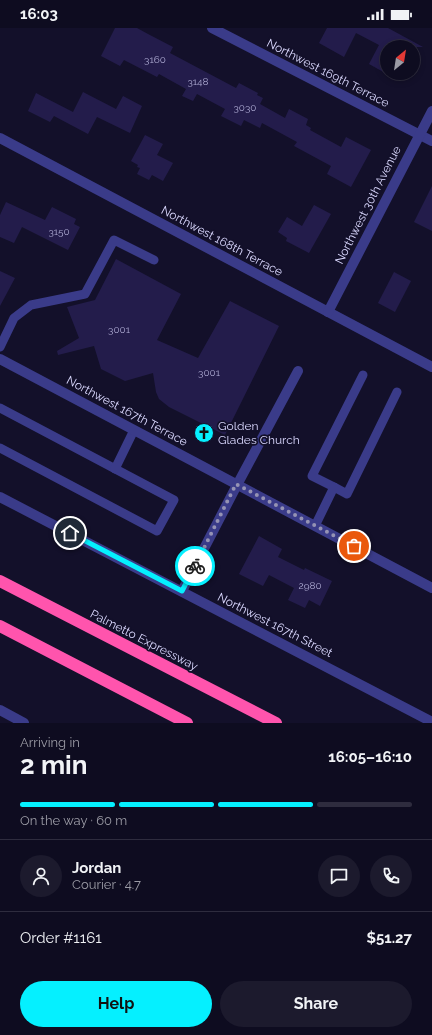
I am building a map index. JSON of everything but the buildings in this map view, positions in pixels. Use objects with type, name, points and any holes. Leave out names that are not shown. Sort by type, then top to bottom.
[{"type":"highway","name":"Palmetto Expressway","points":[[0,581],[276,723]]},
{"type":"highway","points":[[0,626],[187,723]]},
{"type":"street","name":"Northwest 169th Terrace","points":[[212,28],[432,141]]},
{"type":"street","name":"Northwest 30th Avenue","points":[[328,312],[432,111]]},
{"type":"street","name":"Northwest 168th Terrace","points":[[0,138],[432,367]]},
{"type":"street","name":"Northwest 167th Terrace","points":[[0,359],[432,588]]},
{"type":"street","points":[[182,591],[236,484],[298,371]]},
{"type":"street","name":"Northwest 167th Street","points":[[0,497],[432,722]]},
{"type":"street","points":[[0,710],[24,723]]},
{"type":"lane","points":[[0,347],[14,318],[31,304],[85,294],[114,240],[154,260]]},
{"type":"lane","points":[[363,375],[312,476],[347,494],[397,392]]},
{"type":"lane","points":[[0,408],[174,500],[157,531],[0,448]]},
{"type":"lane","points":[[115,469],[134,430]]},
{"type":"lane","points":[[315,526],[334,487]]},
{"type":"way so far","points":[[195,566],[236,484],[354,546]]},
{"type":"place","name":"Golden Glades Church","points":[[204,433]]},
{"type":"route","points":[[70,533],[182,591],[195,566]]}]
